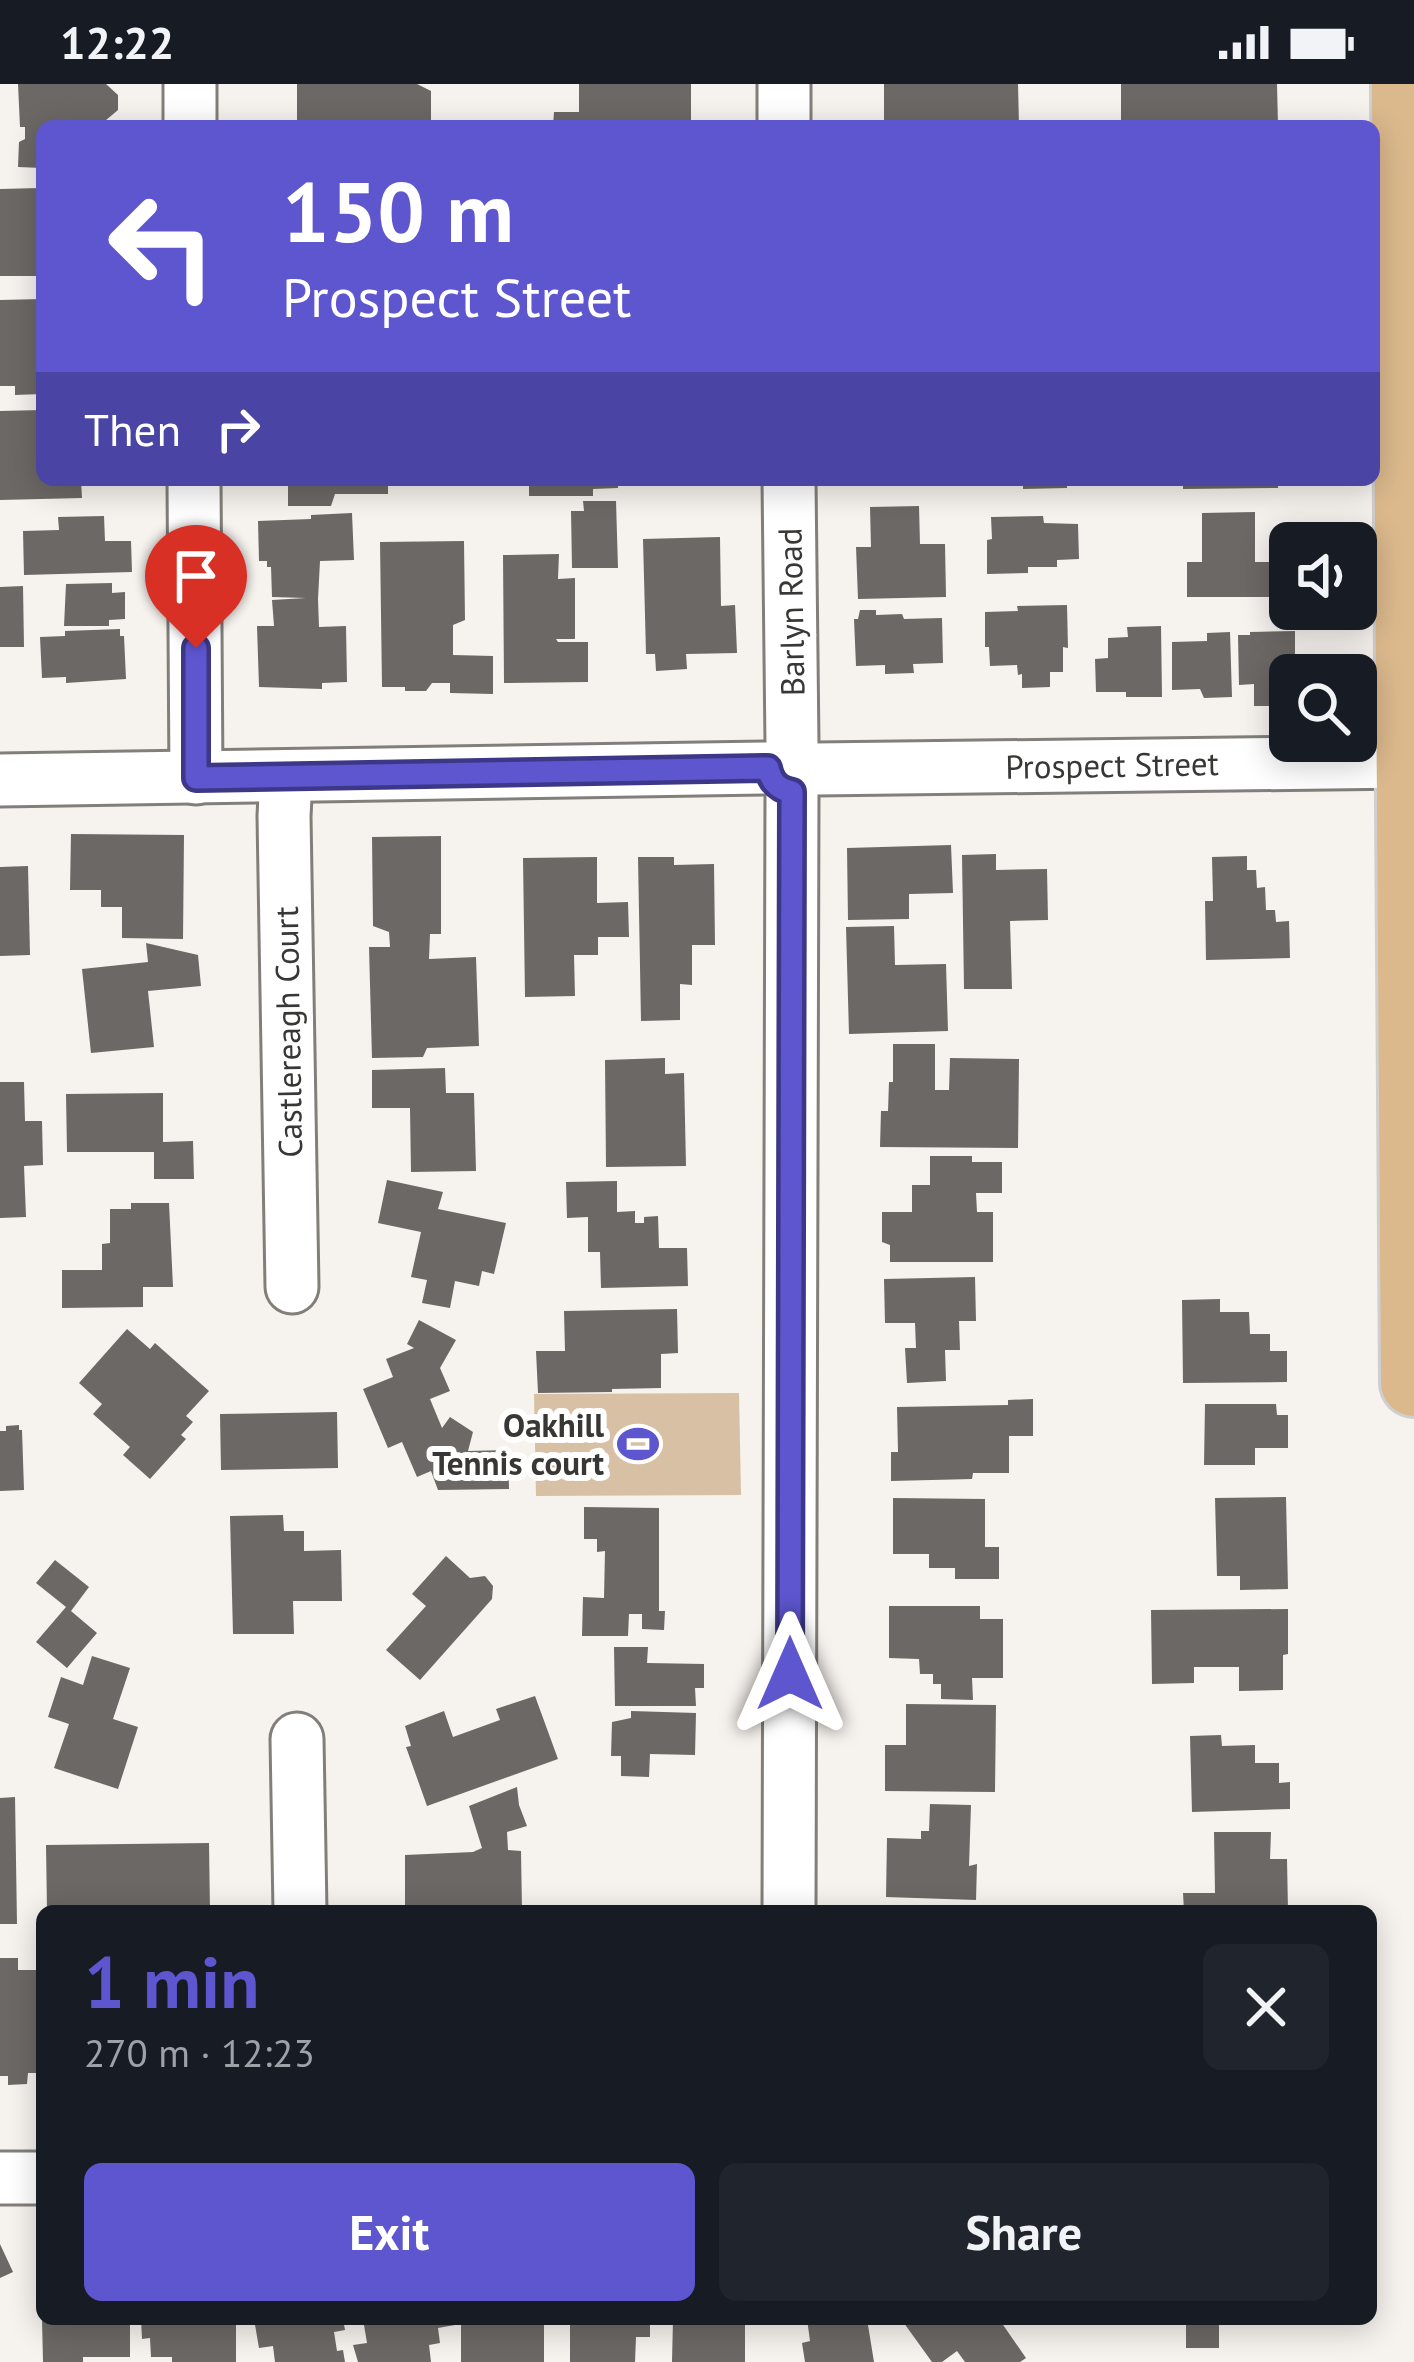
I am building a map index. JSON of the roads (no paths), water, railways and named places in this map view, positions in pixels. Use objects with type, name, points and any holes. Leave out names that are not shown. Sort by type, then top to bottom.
[{"type":"main road","points":[[1405,84],[1410,190],[1414,1383]]},
{"type":"street","points":[[190,84],[190,120]]},
{"type":"street","points":[[784,84],[784,120]]},
{"type":"street","points":[[194,486],[196,778]]},
{"type":"street","name":"Barlyn Road","points":[[789,486],[789,1905]]},
{"type":"street","name":"Prospect Street","points":[[0,779],[792,768],[1410,753]]},
{"type":"street","name":"Castlereagh Court","points":[[286,777],[292,1287]]},
{"type":"street","points":[[297,1739],[300,1905]]},
{"type":"street","points":[[0,2178],[36,2178]]},
{"type":"place","name":"Oakhill Tennis court","points":[[638,1444]]}]
